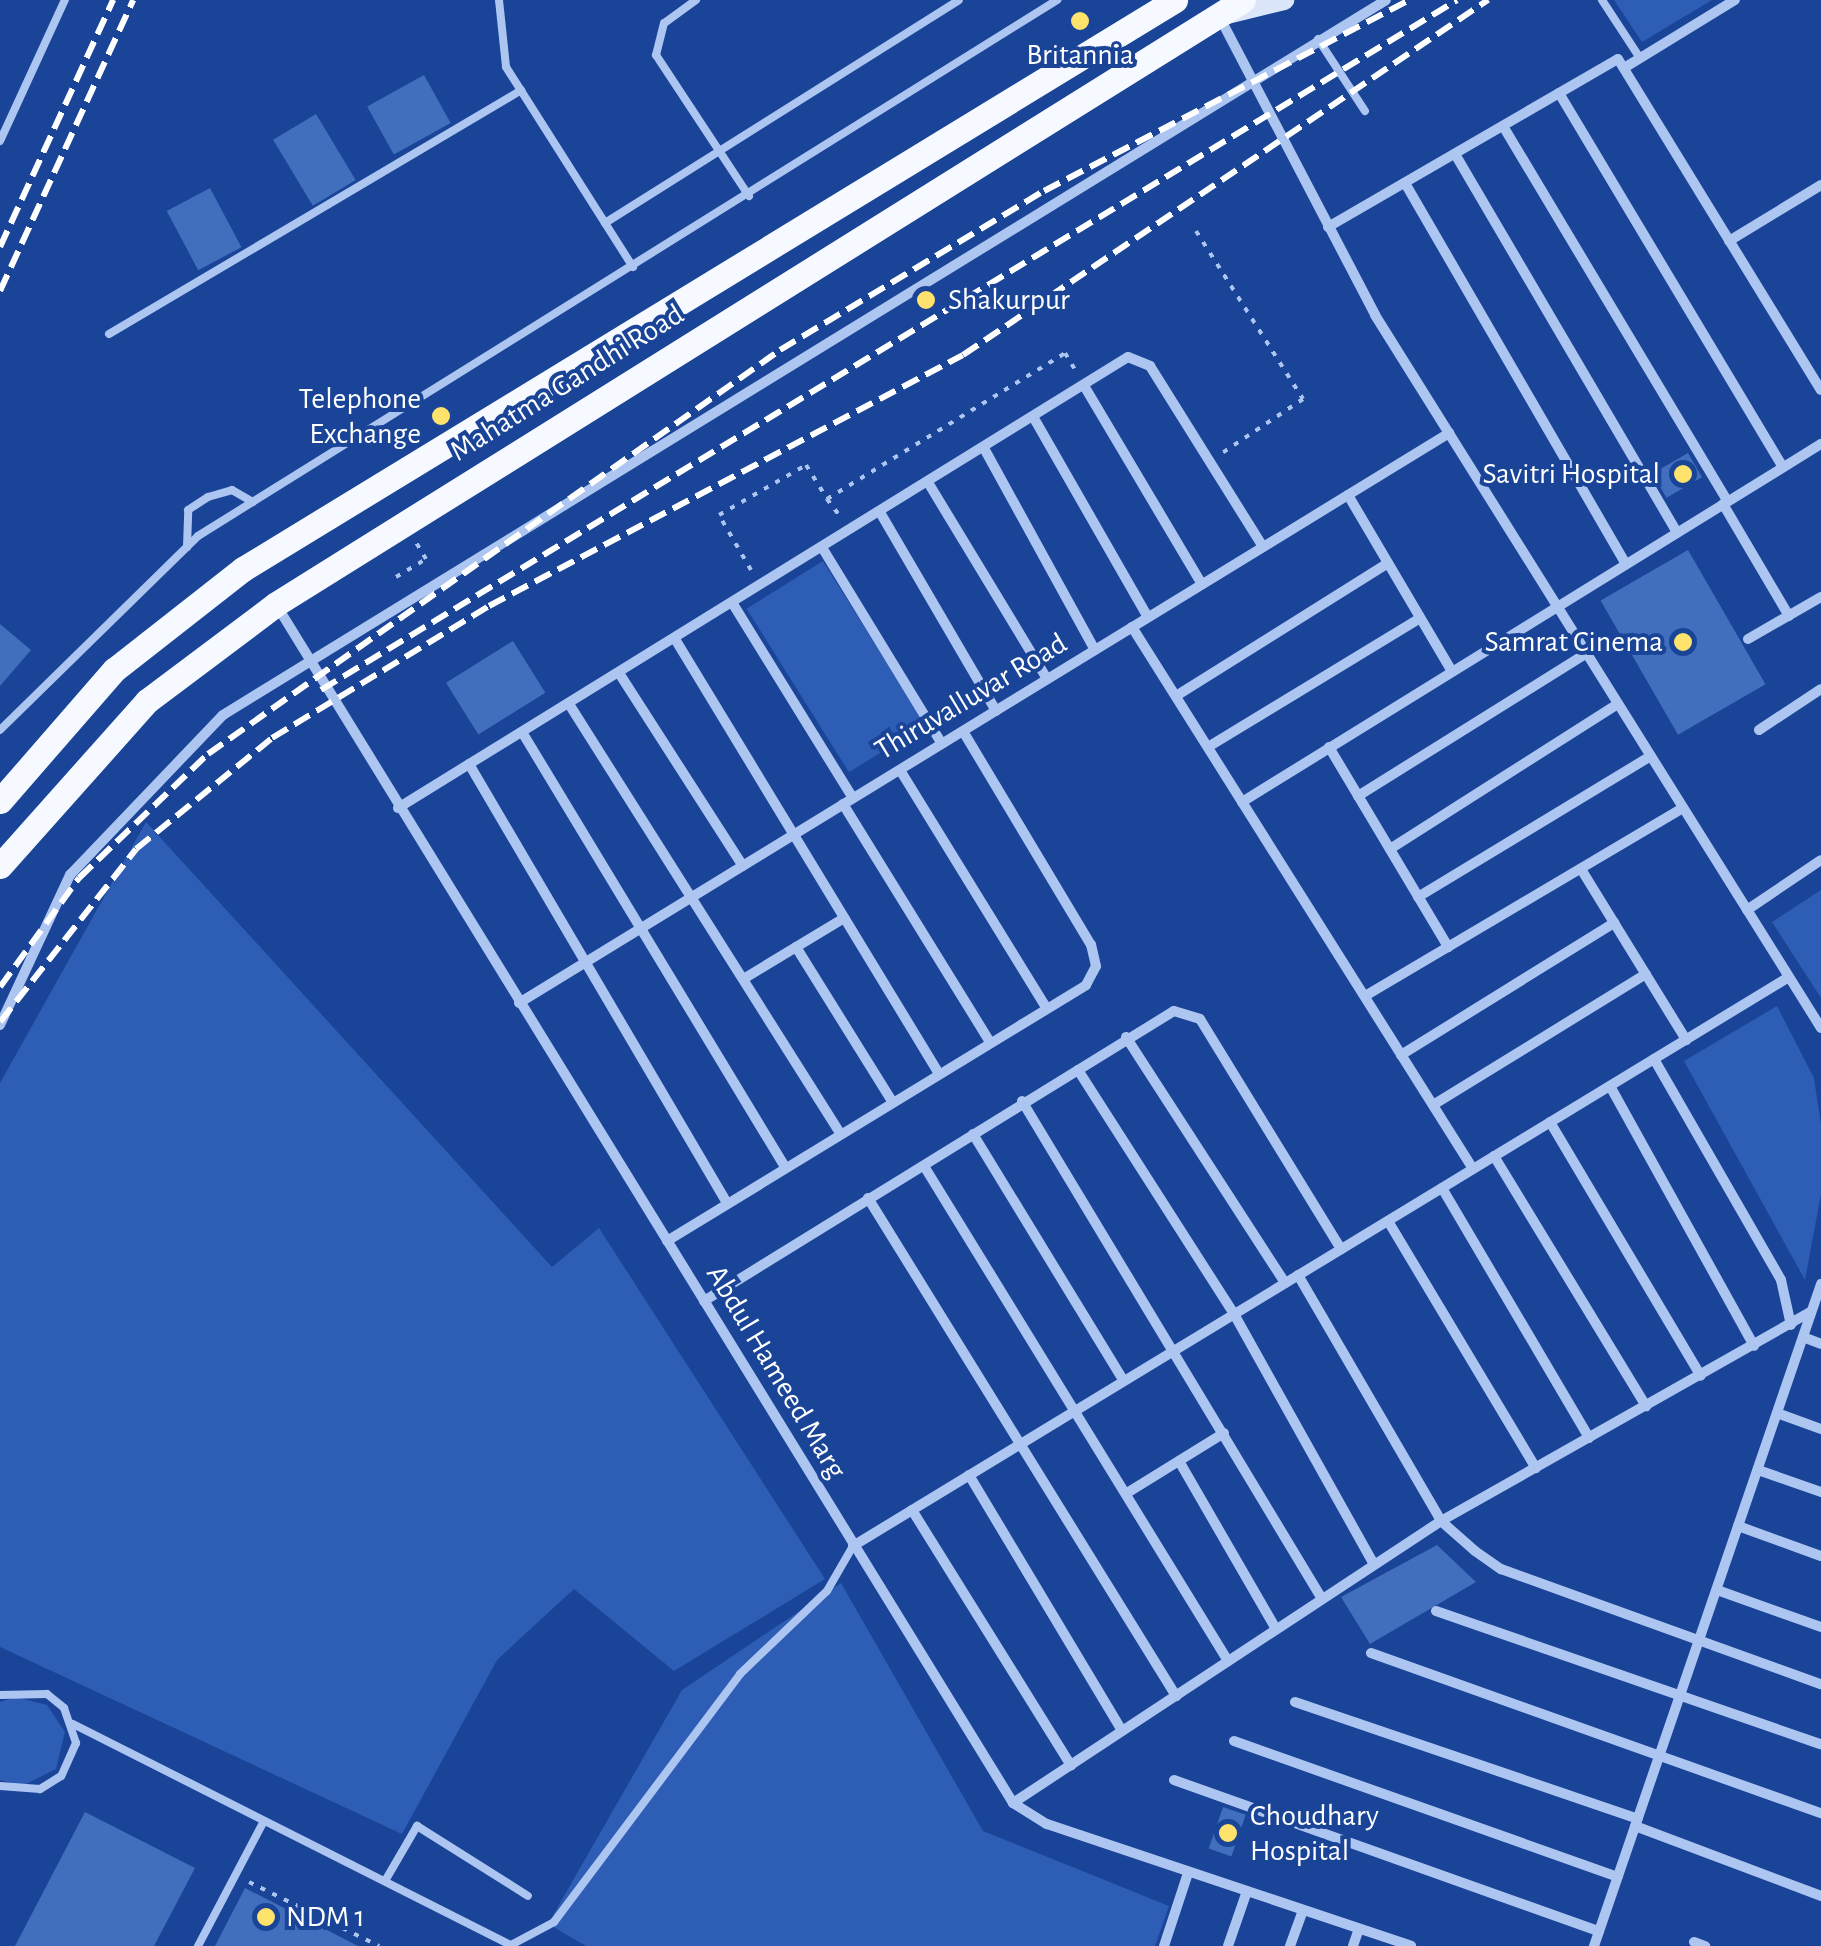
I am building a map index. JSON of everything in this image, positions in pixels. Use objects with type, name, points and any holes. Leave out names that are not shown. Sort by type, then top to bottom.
[{"type":"main road","name":"Mahatma Gandhi Road","points":[[0,800],[114,670],[243,569],[1175,0]]},
{"type":"main road","name":"Mahatma Gandhi Road","points":[[0,866],[147,702],[276,604],[1244,0]]},
{"type":"street","points":[[1284,0],[1218,16],[1247,78],[1328,228],[1449,433],[1821,1028]]},
{"type":"street","points":[[0,1025],[70,876],[124,808],[223,715],[1247,78],[1386,0]]},
{"type":"street","points":[[1624,68],[1734,0]]},
{"type":"street","points":[[1328,228],[1618,59],[1821,390]]},
{"type":"street","points":[[1559,93],[1783,467]]},
{"type":"street","points":[[1503,126],[1789,616]]},
{"type":"street","points":[[1455,154],[1676,531]]},
{"type":"street","points":[[1405,183],[1624,562]]},
{"type":"street","points":[[1729,240],[1821,185]]},
{"type":"street","points":[[398,808],[1035,420],[1128,357],[1142,358],[1263,547]]},
{"type":"street","points":[[1086,388],[1202,584]]},
{"type":"street","points":[[1035,420],[1148,618]]},
{"type":"street","name":"Thiruvalluvar Road","points":[[519,1002],[1449,433]]},
{"type":"street","points":[[1242,802],[1556,604],[1821,444]]},
{"type":"street","points":[[985,450],[1095,650]]},
{"type":"street","points":[[929,484],[1047,679]]},
{"type":"street","points":[[1348,495],[1451,670]]},
{"type":"street","points":[[880,514],[996,711]]},
{"type":"street","points":[[823,549],[942,744]]},
{"type":"street","points":[[1176,696],[1388,563]]},
{"type":"street","points":[[1748,639],[1821,597]]},
{"type":"street","name":"Abdul Hameed Marg","points":[[276,604],[308,662],[1012,1804]]},
{"type":"street","points":[[733,604],[990,1040]]},
{"type":"street","points":[[1208,747],[1420,618]]},
{"type":"street","points":[[1132,627],[1473,1169]]},
{"type":"street","points":[[676,639],[938,1072]]},
{"type":"street","points":[[1358,796],[1587,653]]},
{"type":"street","points":[[619,673],[743,866]]},
{"type":"street","points":[[1759,730],[1821,689]]},
{"type":"street","points":[[569,704],[695,895],[840,1133]]},
{"type":"street","points":[[1390,849],[1618,704]]},
{"type":"street","points":[[666,1241],[1045,1006],[1086,985],[1096,966],[1090,946],[963,731]]},
{"type":"street","points":[[522,732],[786,1167]]},
{"type":"street","points":[[1329,747],[1448,947]]},
{"type":"street","points":[[1418,898],[1651,756]]},
{"type":"street","points":[[470,764],[581,965],[727,1204]]},
{"type":"street","points":[[900,770],[1045,1006]]},
{"type":"street","points":[[1364,996],[1684,808]]},
{"type":"street","points":[[1747,910],[1821,860]]},
{"type":"street","points":[[1581,868],[1686,1040]]},
{"type":"street","points":[[745,978],[844,918]]},
{"type":"street","points":[[1401,1054],[1614,923]]},
{"type":"street","points":[[796,947],[892,1100]]},
{"type":"street","points":[[1433,1105],[1646,974]]},
{"type":"street","points":[[853,1546],[1789,977]]},
{"type":"street","points":[[704,1300],[1174,1011],[1200,1018],[1341,1249]]},
{"type":"street","points":[[1126,1037],[1285,1284]]},
{"type":"street","points":[[1654,1059],[1781,1280],[1791,1325]]},
{"type":"street","points":[[1078,1070],[1234,1314],[1374,1565]]},
{"type":"street","points":[[1610,1086],[1754,1346]]},
{"type":"street","points":[[1022,1101],[1322,1599]]},
{"type":"street","points":[[1550,1122],[1701,1376]]},
{"type":"street","points":[[973,1134],[1124,1381]]},
{"type":"street","points":[[1494,1156],[1646,1406]]},
{"type":"street","points":[[924,1166],[1228,1661]]},
{"type":"street","points":[[1442,1188],[1590,1438]]},
{"type":"street","points":[[868,1198],[1024,1442],[1176,1696]]},
{"type":"street","points":[[1388,1221],[1536,1468]]},
{"type":"street","points":[[1298,1275],[1440,1521],[1501,1569],[1821,1684]]},
{"type":"street","points":[[1594,1946],[1821,1284]]},
{"type":"street","points":[[1012,1804],[1440,1521],[1811,1312]]},
{"type":"street","points":[[1803,1338],[1821,1344]]},
{"type":"street","points":[[1777,1413],[1821,1429]]},
{"type":"street","points":[[1127,1493],[1224,1433]]},
{"type":"street","points":[[1179,1461],[1276,1630]]},
{"type":"street","points":[[1758,1470],[1821,1492]]},
{"type":"street","points":[[969,1475],[1122,1732]]},
{"type":"street","points":[[912,1510],[1071,1765]]},
{"type":"street","points":[[1738,1526],[1821,1556]]},
{"type":"street","points":[[1717,1590],[1821,1627]]},
{"type":"street","points":[[1436,1611],[1821,1744]]},
{"type":"street","points":[[1371,1653],[1821,1813]]},
{"type":"street","points":[[1296,1702],[1637,1822],[1821,1896]]},
{"type":"street","points":[[1234,1741],[1618,1877]]},
{"type":"street","points":[[1174,1780],[1600,1930]]},
{"type":"street","points":[[1012,1804],[1188,1873],[1410,1946]]},
{"type":"street","points":[[1164,1946],[1188,1873]]},
{"type":"street","points":[[1228,1946],[1247,1891]]},
{"type":"street","points":[[1290,1946],[1302,1910]]},
{"type":"street","points":[[1353,1946],[1359,1929]]},
{"type":"lane","points":[[0,141],[65,0]]},
{"type":"lane","points":[[499,0],[506,67],[633,267]]},
{"type":"lane","points":[[696,0],[664,23],[656,55],[749,196]]},
{"type":"lane","points":[[605,222],[959,0]]},
{"type":"lane","points":[[0,730],[187,547],[1057,0]]},
{"type":"lane","points":[[1602,0],[1640,58]]},
{"type":"lane","points":[[1318,38],[1365,111]]},
{"type":"lane","points":[[109,334],[520,90]]},
{"type":"lane","points":[[187,547],[188,510],[208,497],[232,490],[253,502]]},
{"type":"lane","points":[[0,1695],[47,1694],[73,1724],[512,1946],[554,1922],[740,1674],[827,1592],[853,1546]]},
{"type":"lane","points":[[0,1786],[40,1789],[61,1776],[73,1724]]},
{"type":"lane","points":[[198,1946],[264,1821]]},
{"type":"lane","points":[[385,1881],[418,1826],[528,1896]]},
{"type":"path","points":[[1196,230],[1303,399],[1210,461]]},
{"type":"path","points":[[761,586],[719,515],[806,465],[826,499],[1065,354],[1086,388]]},
{"type":"path","points":[[396,577],[426,559]]},
{"type":"path","points":[[236,1876],[379,1946]]},
{"type":"shaded area","points":[[1614,0],[1712,0],[1642,42]]},
{"type":"shaded area","points":[[823,561],[925,725],[849,772],[747,609]]},
{"type":"shaded area","points":[[146,822],[552,1267],[599,1228],[825,1579],[674,1671],[574,1589],[497,1660],[402,1834],[0,1647],[0,1083]]},
{"type":"shaded area","points":[[1821,890],[1821,998],[1772,922]]},
{"type":"shaded area","points":[[1777,1006],[1814,1078],[1821,1125],[1821,1194],[1805,1280],[1684,1061]]},
{"type":"shaded area","points":[[841,1583],[983,1831],[1169,1906],[1155,1946],[586,1946],[548,1924],[682,1690]]},
{"type":"shaded area","points":[[16,1697],[47,1705],[65,1732],[56,1769],[22,1786],[0,1780],[0,1702]]},
{"type":"building","points":[[424,75],[451,123],[394,155],[367,107]]},
{"type":"building","points":[[316,114],[356,180],[313,206],[273,140]]},
{"type":"building","points":[[210,188],[241,247],[198,270],[167,211]]},
{"type":"building","points":[[1688,453],[1702,477],[1666,498],[1652,474]]},
{"type":"building","name":"Samrat Cinema","points":[[1688,550],[1766,684],[1678,735],[1601,600]]},
{"type":"building","points":[[0,624],[31,650],[0,686]]},
{"type":"building","points":[[513,641],[545,693],[478,735],[446,683]]},
{"type":"building","points":[[1437,1545],[1476,1582],[1370,1644],[1341,1597]]},
{"type":"building","points":[[1223,1807],[1246,1815],[1231,1856],[1209,1849]]},
{"type":"building","points":[[85,1812],[195,1868],[154,1946],[15,1946]]},
{"type":"building","name":"NDM 1","points":[[245,1888],[358,1946],[215,1946]]},
{"type":"railway","points":[[0,247],[113,0]]},
{"type":"railway","points":[[0,291],[133,0]]},
{"type":"railway","points":[[0,987],[79,878],[208,754],[780,350],[1044,191],[1410,0]]},
{"type":"railway","points":[[321,690],[1457,0]]},
{"type":"railway","points":[[0,1022],[136,849],[272,738],[489,606],[963,355],[1488,0]]},
{"type":"place","name":"Britannia","points":[[1080,21]]},
{"type":"place","name":"Shakurpur","points":[[926,300]]},
{"type":"place","name":"Telephone Exchange","points":[[441,416]]},
{"type":"place","name":"Savitri Hospital","points":[[1683,474]]},
{"type":"place","name":"Samrat Cinema","points":[[1683,642]]},
{"type":"place","name":"Choudhary Hospital","points":[[1228,1833]]},
{"type":"place","name":"NDM 1","points":[[266,1917]]}]
